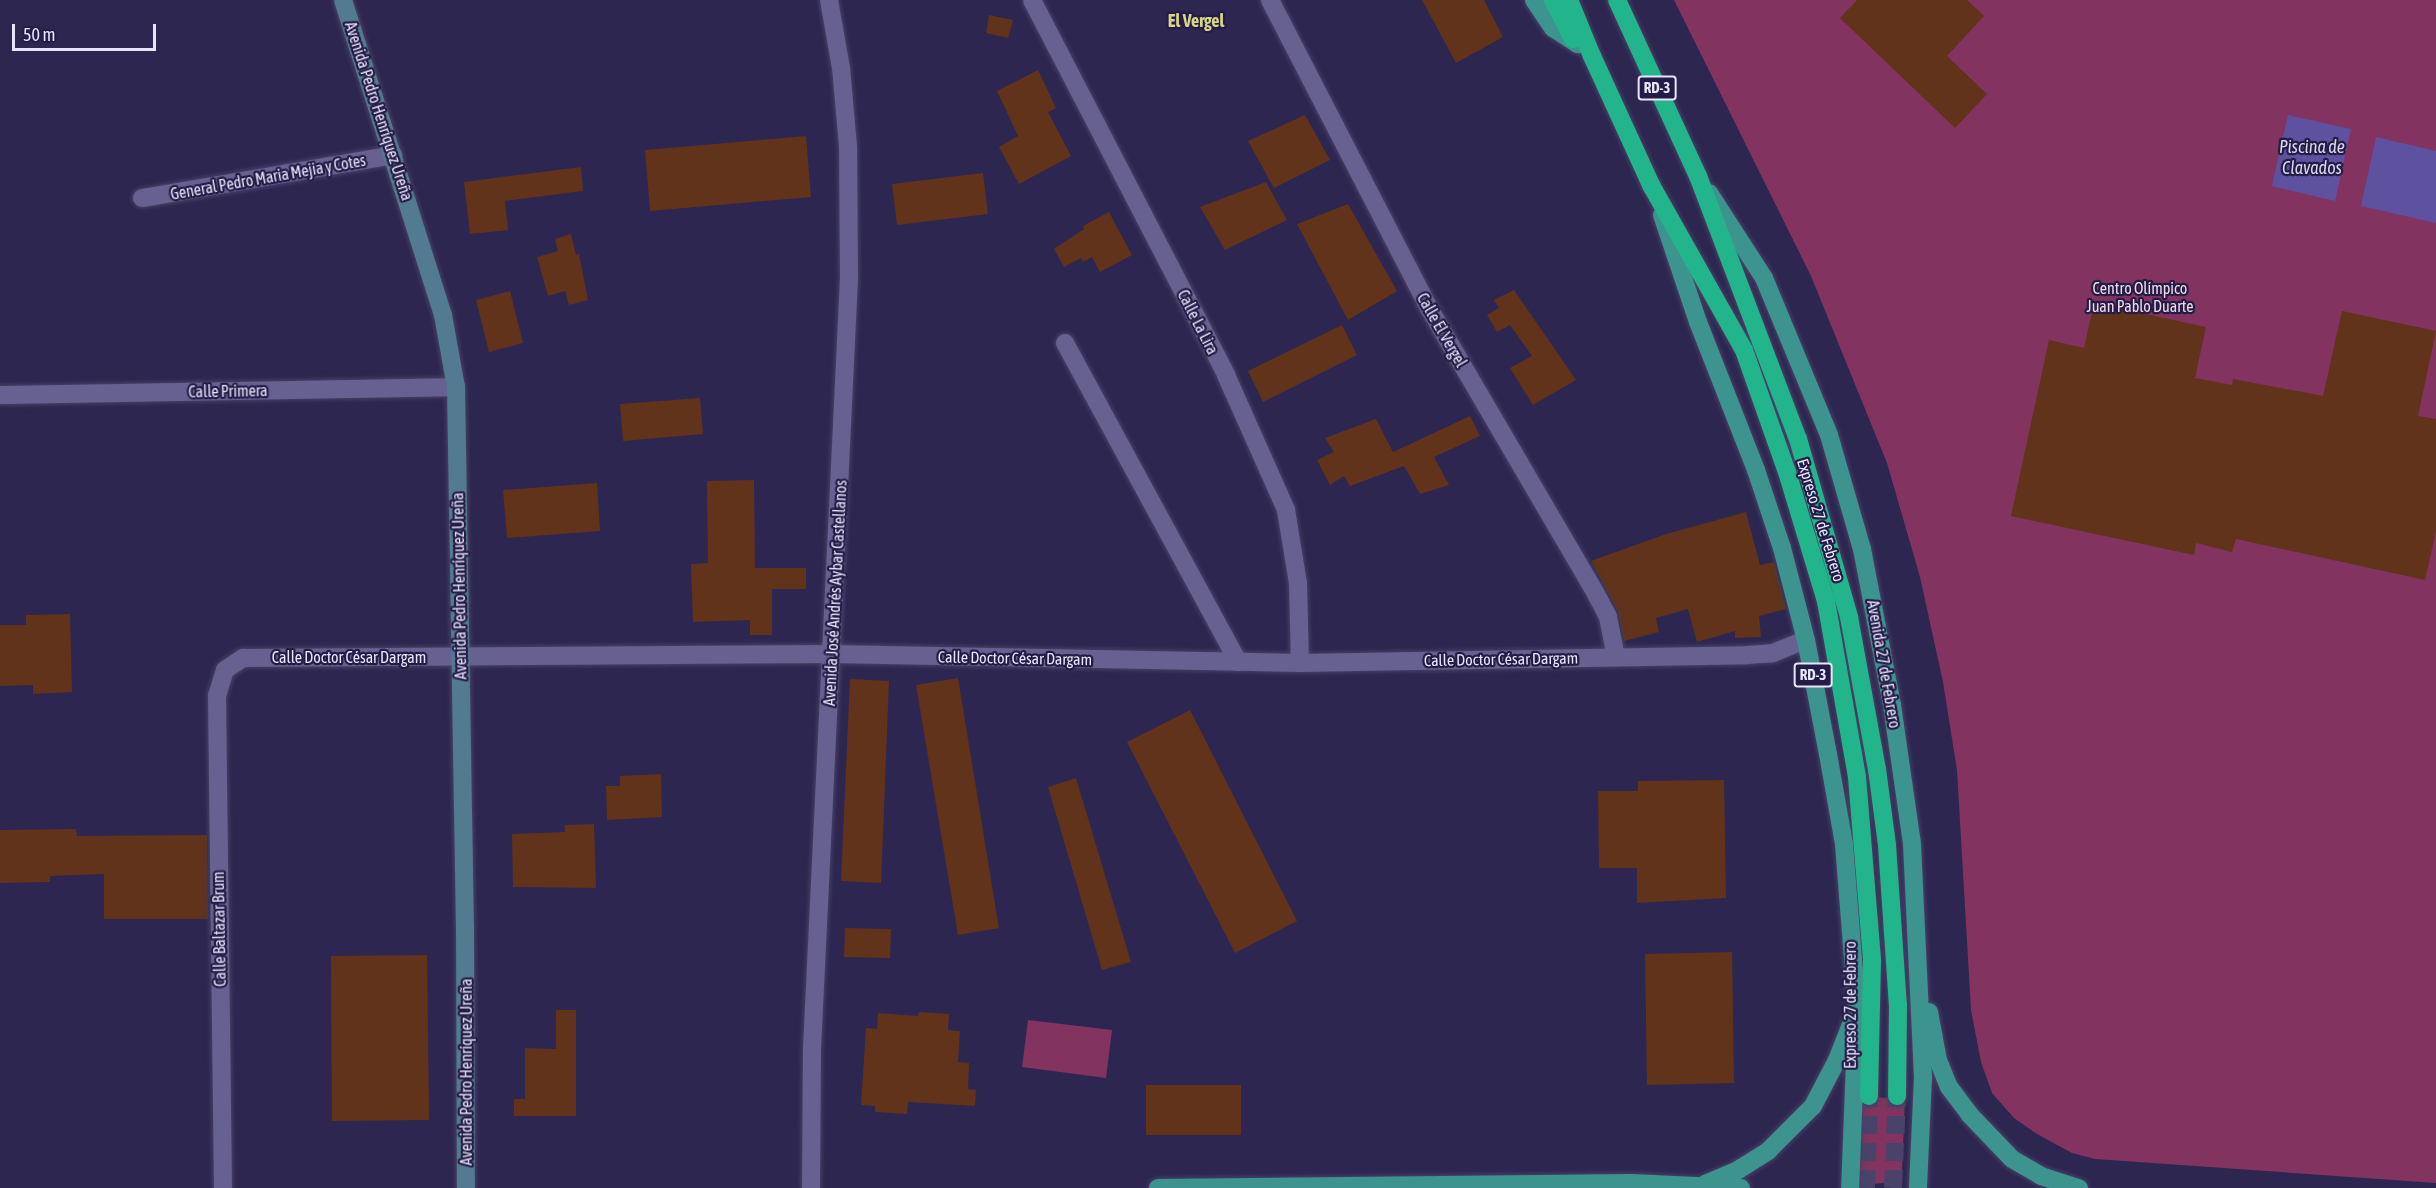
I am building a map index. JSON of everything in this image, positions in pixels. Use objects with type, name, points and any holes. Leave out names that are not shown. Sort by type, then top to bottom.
[{"type":"highway","points":[[1553,0],[1573,39]]},
{"type":"highway","name":"Expreso 27 de Febrero","points":[[1569,0],[1592,57],[1651,185],[1744,350],[1787,472],[1826,601],[1857,777],[1872,961],[1869,1096]]},
{"type":"highway","name":"Expreso 27 de Febrero","points":[[1617,0],[1698,176],[1798,439],[1850,617],[1877,769],[1887,845],[1898,1005],[1897,1096]]},
{"type":"main road","name":"Avenida Pedro Henríquez Ureña","points":[[343,0],[443,315],[456,387],[466,1188]]},
{"type":"main road","name":"RD-3","points":[[1534,0],[1553,28],[1573,39],[1592,57]]},
{"type":"main road","name":"Avenida 27 de Febrero","points":[[1698,176],[1764,278],[1829,435],[1862,549],[1892,705],[1912,844],[1923,1077],[1918,1188]]},
{"type":"main road","name":"RD-3","points":[[1651,185],[1698,322],[1756,470],[1782,548],[1806,640],[1844,844],[1857,1009],[1850,1188]]},
{"type":"main road","points":[[1917,952],[1938,1060],[1949,1087],[1969,1114],[2012,1159],[2041,1176],[2079,1188]]},
{"type":"main road","points":[[1699,1186],[1722,1178],[1768,1151],[1813,1106],[1837,1060],[1857,1009]]},
{"type":"main road","points":[[1158,1188],[1631,1183],[1741,1188]]},
{"type":"street","name":"Avenida José Andrés Aybar Castellanos","points":[[811,1188],[812,1049],[849,266],[848,146],[841,68],[829,0]]},
{"type":"street","name":"Calle La Lira","points":[[1032,0],[1226,375],[1286,510],[1298,584],[1300,663]]},
{"type":"street","name":"Calle El Vergel","points":[[1270,0],[1429,309],[1596,594],[1608,617],[1616,657]]},
{"type":"street","name":"General Pedro Maria Mejia y Cotes","points":[[142,198],[393,155]]},
{"type":"street","points":[[1065,343],[1238,662]]},
{"type":"street","name":"Calle Primera","points":[[0,395],[456,387]]},
{"type":"street","name":"Calle Doctor César Dargam","points":[[225,670],[243,658],[460,656],[832,654],[1300,663],[1773,653],[1806,640]]},
{"type":"street","name":"Calle Baltazar Brum","points":[[224,1188],[217,696],[225,670]]},
{"type":"green space","name":"Centro Olímpico Juan Pablo Duarte","points":[[1674,0],[2436,0],[2436,1183],[2095,1159],[2072,1153],[2037,1134],[2014,1118],[1992,1093],[1981,1062],[1971,1010],[1957,770],[1943,682],[1920,577],[1887,463],[1811,276]]},
{"type":"green space","points":[[1028,1020],[1112,1030],[1106,1078],[1022,1067]]},
{"type":"green space","points":[[1859,1096],[1905,1099],[1902,1172],[1884,1183],[1874,1184],[1858,1174]]},
{"type":"water","name":"Piscina de Clavados","points":[[2288,115],[2351,129],[2335,201],[2272,186]]},
{"type":"water","points":[[2376,137],[2436,151],[2436,223],[2361,206]]},
{"type":"building","points":[[1422,0],[1484,0],[1503,37],[1456,63]]},
{"type":"building","points":[[1857,0],[1967,0],[1984,16],[1947,56],[1987,94],[1955,128],[1840,18]]},
{"type":"building","points":[[989,15],[1013,20],[1008,38],[986,33]]},
{"type":"building","points":[[1038,70],[1056,108],[1048,112],[1071,156],[1019,184],[999,147],[1018,136],[997,91]]},
{"type":"building","points":[[1305,115],[1330,160],[1274,188],[1248,141]]},
{"type":"building","points":[[806,136],[811,197],[650,211],[645,150]]},
{"type":"building","points":[[581,167],[583,191],[505,201],[508,230],[470,234],[464,182]]},
{"type":"building","points":[[983,173],[988,214],[897,225],[892,184]]},
{"type":"building","points":[[1266,182],[1287,220],[1225,250],[1200,207]]},
{"type":"building","points":[[1348,204],[1397,291],[1348,320],[1297,224]]},
{"type":"building","points":[[1109,212],[1132,255],[1100,272],[1092,257],[1083,262],[1081,258],[1064,267],[1054,249],[1084,229],[1083,226]]},
{"type":"building","points":[[571,234],[576,255],[579,254],[588,300],[569,305],[565,291],[548,296],[537,257],[558,251],[555,239]]},
{"type":"building","points":[[1514,290],[1576,380],[1533,405],[1510,368],[1532,356],[1510,325],[1497,332],[1487,315],[1499,308],[1494,300]]},
{"type":"building","points":[[510,291],[523,343],[489,352],[476,300]]},
{"type":"building","points":[[2094,303],[2206,327],[2195,378],[2232,385],[2233,379],[2323,396],[2342,311],[2436,331],[2418,416],[2436,419],[2436,531],[2425,580],[2236,539],[2232,552],[2196,543],[2194,555],[2011,516],[2049,340],[2084,348]]},
{"type":"building","points":[[1342,325],[1357,355],[1263,402],[1248,371]]},
{"type":"building","points":[[700,398],[703,434],[623,441],[620,404]]},
{"type":"building","points":[[1470,416],[1480,436],[1434,457],[1449,485],[1420,494],[1404,466],[1350,486],[1344,476],[1330,485],[1317,460],[1334,452],[1325,438],[1376,419],[1393,452]]},
{"type":"building","points":[[754,480],[755,568],[806,568],[806,589],[772,589],[772,635],[750,635],[750,620],[693,622],[691,564],[708,563],[707,481]]},
{"type":"building","points":[[597,483],[600,531],[507,538],[503,490]]},
{"type":"building","points":[[1746,512],[1760,565],[1774,562],[1786,609],[1759,616],[1761,637],[1735,638],[1735,631],[1697,642],[1688,609],[1656,618],[1659,632],[1624,641],[1618,612],[1591,561],[1666,534]]},
{"type":"building","points":[[70,614],[72,692],[33,694],[33,685],[0,686],[0,625],[26,625],[26,615]]},
{"type":"building","points":[[958,678],[999,928],[958,935],[916,685]]},
{"type":"building","points":[[850,679],[889,681],[881,883],[841,881]]},
{"type":"building","points":[[1190,710],[1297,921],[1235,953],[1127,742]]},
{"type":"building","points":[[661,774],[662,817],[607,820],[606,786],[620,786],[620,776]]},
{"type":"building","points":[[1076,778],[1131,962],[1102,970],[1048,787]]},
{"type":"building","points":[[1724,780],[1726,898],[1637,903],[1637,868],[1599,868],[1598,791],[1638,791],[1638,781]]},
{"type":"building","points":[[594,824],[596,888],[513,887],[512,834],[565,832],[565,825]]},
{"type":"building","points":[[76,829],[77,836],[207,835],[208,919],[104,919],[104,874],[50,876],[50,882],[0,883],[0,830]]},
{"type":"building","points":[[845,928],[891,929],[890,958],[844,957]]},
{"type":"building","points":[[1732,952],[1734,1083],[1647,1085],[1645,954]]},
{"type":"building","points":[[427,955],[429,1120],[332,1121],[331,956]]},
{"type":"building","points":[[556,1010],[576,1010],[576,1116],[514,1116],[514,1099],[525,1099],[525,1048],[556,1049]]},
{"type":"building","points":[[919,1012],[949,1014],[948,1030],[960,1031],[958,1062],[969,1063],[968,1089],[976,1090],[975,1106],[908,1102],[907,1114],[875,1112],[875,1106],[861,1105],[866,1028],[877,1029],[878,1013],[918,1016]]},
{"type":"building","points":[[1146,1085],[1241,1085],[1241,1135],[1146,1135]]},
{"type":"tunnel","points":[[1866,1188],[1869,1096]]},
{"type":"tunnel","points":[[1893,1188],[1897,1096]]},
{"type":"district","name":"El Vergel","points":[[1196,21]]}]
